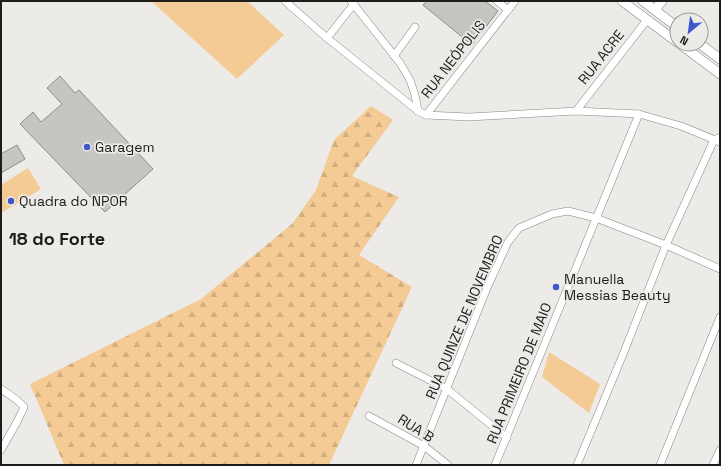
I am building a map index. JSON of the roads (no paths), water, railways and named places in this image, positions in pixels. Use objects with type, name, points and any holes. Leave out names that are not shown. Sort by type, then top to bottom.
[{"type":"main road","points":[[622,1],[669,36]]},
{"type":"main road","points":[[643,1],[669,20]]},
{"type":"main road","points":[[655,10],[662,1]]},
{"type":"main road","points":[[709,51],[720,59]]},
{"type":"main road","points":[[691,52],[720,74]]},
{"type":"street","points":[[285,1],[418,111],[426,115],[469,118],[576,111],[639,114],[681,126],[718,140],[666,245],[577,465]]},
{"type":"street","points":[[497,1],[508,10]]},
{"type":"street","name":"RUA NEÓPOLIS","points":[[426,115],[515,1]]},
{"type":"street","points":[[328,38],[352,3],[394,56],[410,80],[418,111]]},
{"type":"street","name":"RUA ACRE","points":[[576,111],[647,20]]},
{"type":"street","points":[[394,56],[415,27]]},
{"type":"street","name":"RUA PRIMEIRO DE MAIO","points":[[495,465],[639,114]]},
{"type":"street","name":"RUA QUINZE DE NOVEMBRO","points":[[416,465],[487,288],[510,237],[522,226],[552,214],[568,211],[596,218]]},
{"type":"street","points":[[596,218],[666,245],[720,269]]},
{"type":"street","points":[[660,465],[720,317]]},
{"type":"street","points":[[396,363],[447,389],[507,438]]},
{"type":"street","points":[[1,389],[24,407],[1,450]]},
{"type":"street","name":"RUA B","points":[[369,416],[424,446],[448,465]]},
{"type":"street","points":[[713,465],[720,450]]},
{"type":"place","name":"Garagem","points":[[87,147]]},
{"type":"place","name":"Quadra do NPOR","points":[[11,201]]},
{"type":"place","name":"Manuella Messias Beauty","points":[[556,287]]},
{"type":"district","name":"18 do Forte","points":[[57,239]]}]
